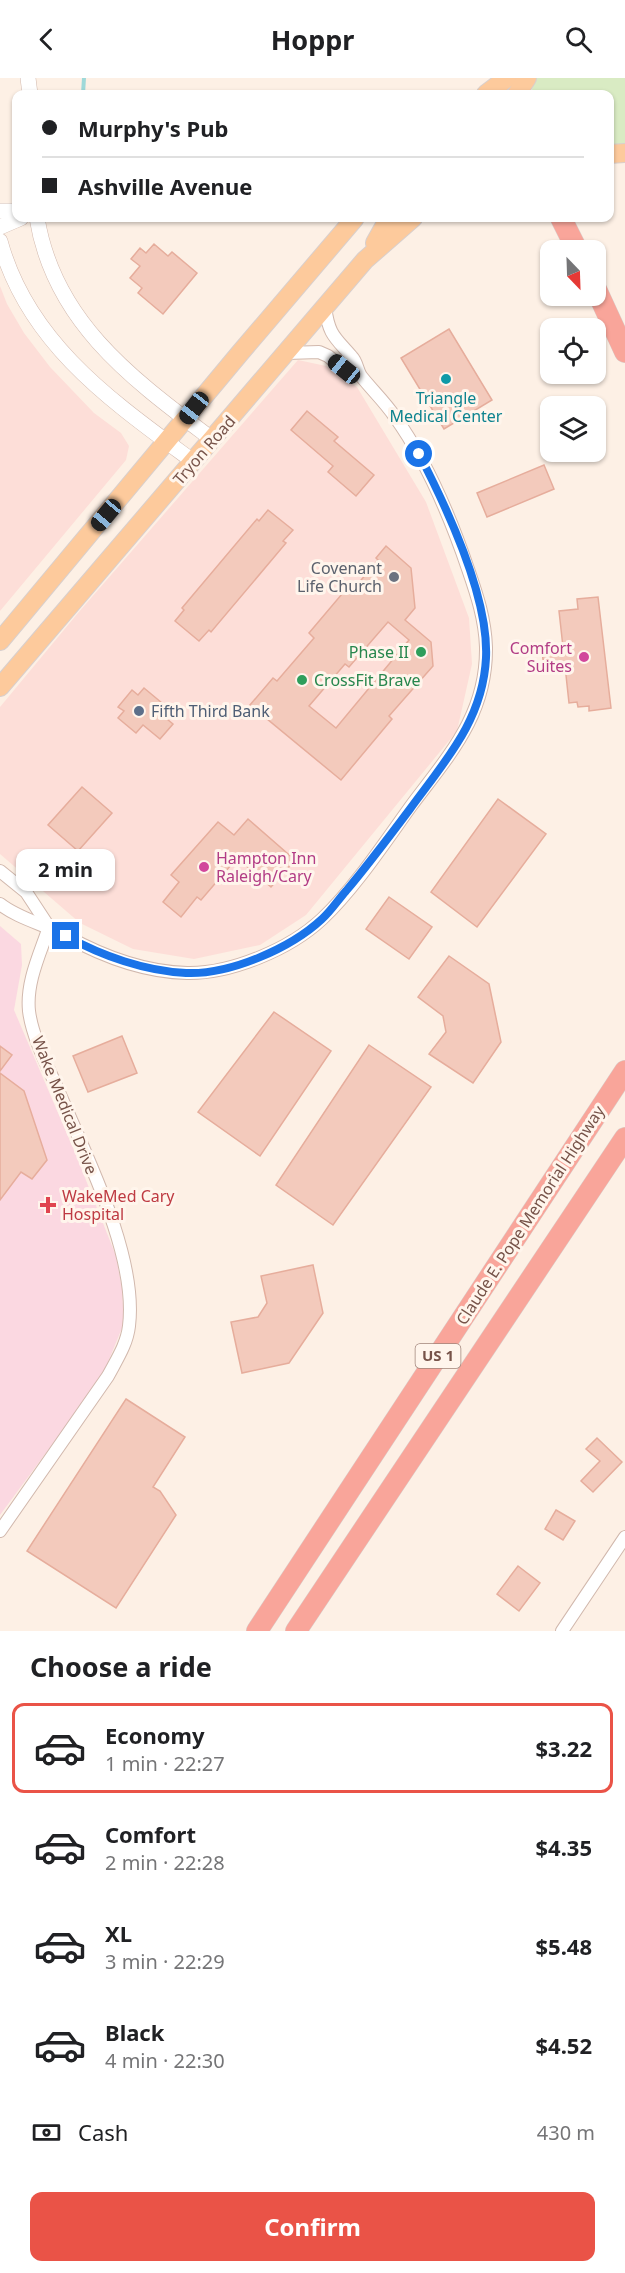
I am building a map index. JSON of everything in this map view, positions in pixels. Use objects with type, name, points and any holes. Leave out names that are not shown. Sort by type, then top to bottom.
[{"type":"highway","points":[[563,222],[572,240]]},
{"type":"highway","points":[[604,306],[625,352]]},
{"type":"highway","name":"Claude E. Pope Memorial Highway","points":[[257,1631],[623,1072]]},
{"type":"highway","name":"US 1","points":[[296,1631],[625,1138]]},
{"type":"main road","points":[[492,90],[508,78]]},
{"type":"main road","name":"Tryon Road","points":[[0,641],[352,222]]},
{"type":"main road","points":[[365,260],[387,222]]},
{"type":"main road","name":"Tryon Road","points":[[0,687],[365,260],[408,222]]},
{"type":"street","points":[[38,222],[41,240],[53,273],[64,298],[82,324],[101,347],[137,381],[213,440]]},
{"type":"street","points":[[0,242],[20,290],[51,342],[109,399],[194,462]]},
{"type":"street","points":[[0,904],[13,914],[50,927],[83,946],[126,962],[188,973],[249,962],[291,943],[323,918],[382,846],[463,737],[483,682],[486,644],[482,613],[458,539],[435,484],[411,439],[393,412],[359,374],[354,359],[334,338],[325,307]]},
{"type":"street","points":[[287,353],[319,352],[344,369],[359,374]]},
{"type":"street","points":[[0,871],[26,892],[50,927]]},
{"type":"street","name":"Wake Medical Drive","points":[[0,1531],[108,1376],[123,1350],[129,1327],[129,1280],[118,1240],[98,1183],[40,1048],[29,1012],[29,992],[50,927]]},
{"type":"street","points":[[562,1631],[625,1537]]},
{"type":"shaded area","points":[[0,286],[7,304],[24,333],[50,367],[94,413],[121,433],[129,446],[126,460],[0,611]]},
{"type":"shaded area","points":[[298,360],[326,366],[357,387],[426,502],[469,618],[472,664],[457,731],[306,915],[260,945],[194,959],[133,949],[80,923],[0,854],[0,707],[78,613]]},
{"type":"shaded area","name":"WakeMed Cary Hospital","points":[[0,926],[21,944],[22,965],[14,1010],[116,1256],[122,1289],[124,1323],[102,1377],[0,1515]]},
{"type":"green space","points":[[535,78],[625,78],[625,145],[614,146],[614,90],[532,89]]},
{"type":"building","points":[[154,244],[168,256],[172,252],[197,273],[163,314],[138,293],[142,288],[130,278],[140,266],[131,259],[140,248],[146,253]]},
{"type":"building","name":"Triangle Medical Center","points":[[449,329],[492,400],[444,429],[401,358]]},
{"type":"building","points":[[307,411],[338,437],[334,441],[374,475],[356,496],[328,472],[333,466],[291,430]]},
{"type":"building","points":[[544,465],[554,489],[487,517],[477,493]]},
{"type":"building","points":[[268,510],[293,530],[283,541],[286,543],[211,632],[209,630],[199,641],[175,621],[184,610],[182,608],[257,519],[259,521]]},
{"type":"building","points":[[386,546],[411,568],[415,608],[405,620],[431,642],[433,666],[389,716],[392,719],[341,780],[250,705],[273,678],[277,681],[314,638],[309,633],[347,588],[351,592],[378,560],[376,558]],"holes":[[[388,622],[409,640],[336,728],[309,706],[345,664],[349,667]]]},
{"type":"building","name":"Comfort Suites","points":[[598,597],[611,708],[589,711],[589,706],[578,707],[577,702],[569,703],[565,666],[544,669],[542,650],[563,647],[559,611],[578,609],[577,599]]},
{"type":"building","name":"Fifth Third Bank","points":[[144,688],[162,703],[156,710],[173,724],[160,739],[143,725],[136,733],[118,718],[124,711],[118,707],[132,690],[138,695]]},
{"type":"building","points":[[82,787],[112,813],[78,851],[48,825]]},
{"type":"building","points":[[498,799],[546,834],[477,927],[431,892]]},
{"type":"building","name":"Hampton Inn Raleigh/Cary","points":[[248,819],[295,860],[271,887],[237,858],[201,900],[197,897],[181,917],[163,902],[179,882],[171,875],[218,822],[234,835]]},
{"type":"building","points":[[389,897],[432,927],[409,959],[366,929]]},
{"type":"building","points":[[449,956],[489,984],[501,1042],[473,1083],[429,1054],[446,1032],[443,1016],[418,997]]},
{"type":"building","points":[[274,1012],[331,1051],[260,1156],[198,1112]]},
{"type":"building","points":[[122,1036],[137,1073],[88,1092],[73,1056]]},
{"type":"building","points":[[369,1045],[431,1087],[333,1225],[276,1185]]},
{"type":"building","points":[[0,1046],[12,1055],[0,1071]]},
{"type":"building","points":[[0,1073],[24,1091],[47,1160],[32,1179],[21,1172],[0,1200]]},
{"type":"building","points":[[313,1265],[323,1313],[289,1363],[242,1373],[231,1322],[258,1317],[267,1303],[261,1276]]},
{"type":"building","points":[[126,1399],[185,1437],[153,1487],[160,1491],[176,1515],[116,1608],[27,1551]]},
{"type":"building","points":[[597,1438],[622,1462],[593,1492],[581,1481],[600,1461],[586,1449]]},
{"type":"building","points":[[556,1510],[575,1521],[563,1540],[545,1529]]},
{"type":"building","points":[[518,1566],[540,1583],[519,1611],[497,1594]]},
{"type":"waterway","points":[[83,90],[84,78]]},
{"type":"place","name":"Triangle Medical Center","points":[[446,379]]},
{"type":"place","name":"Covenant Life Church","points":[[394,577]]},
{"type":"place","name":"Phase II","points":[[421,652]]},
{"type":"place","name":"Comfort Suites","points":[[584,657]]},
{"type":"place","name":"CrossFit Brave","points":[[302,680]]},
{"type":"place","name":"Fifth Third Bank","points":[[139,711]]},
{"type":"place","name":"Hampton Inn Raleigh/Cary","points":[[204,867]]},
{"type":"place","name":"WakeMed Cary Hospital","points":[[48,1205]]},
{"type":"route","points":[[66,936],[83,946],[126,962],[158,970],[188,973],[249,962],[291,943],[323,918],[354,881],[463,737],[483,682],[486,644],[482,613],[458,539],[419,454]]}]
